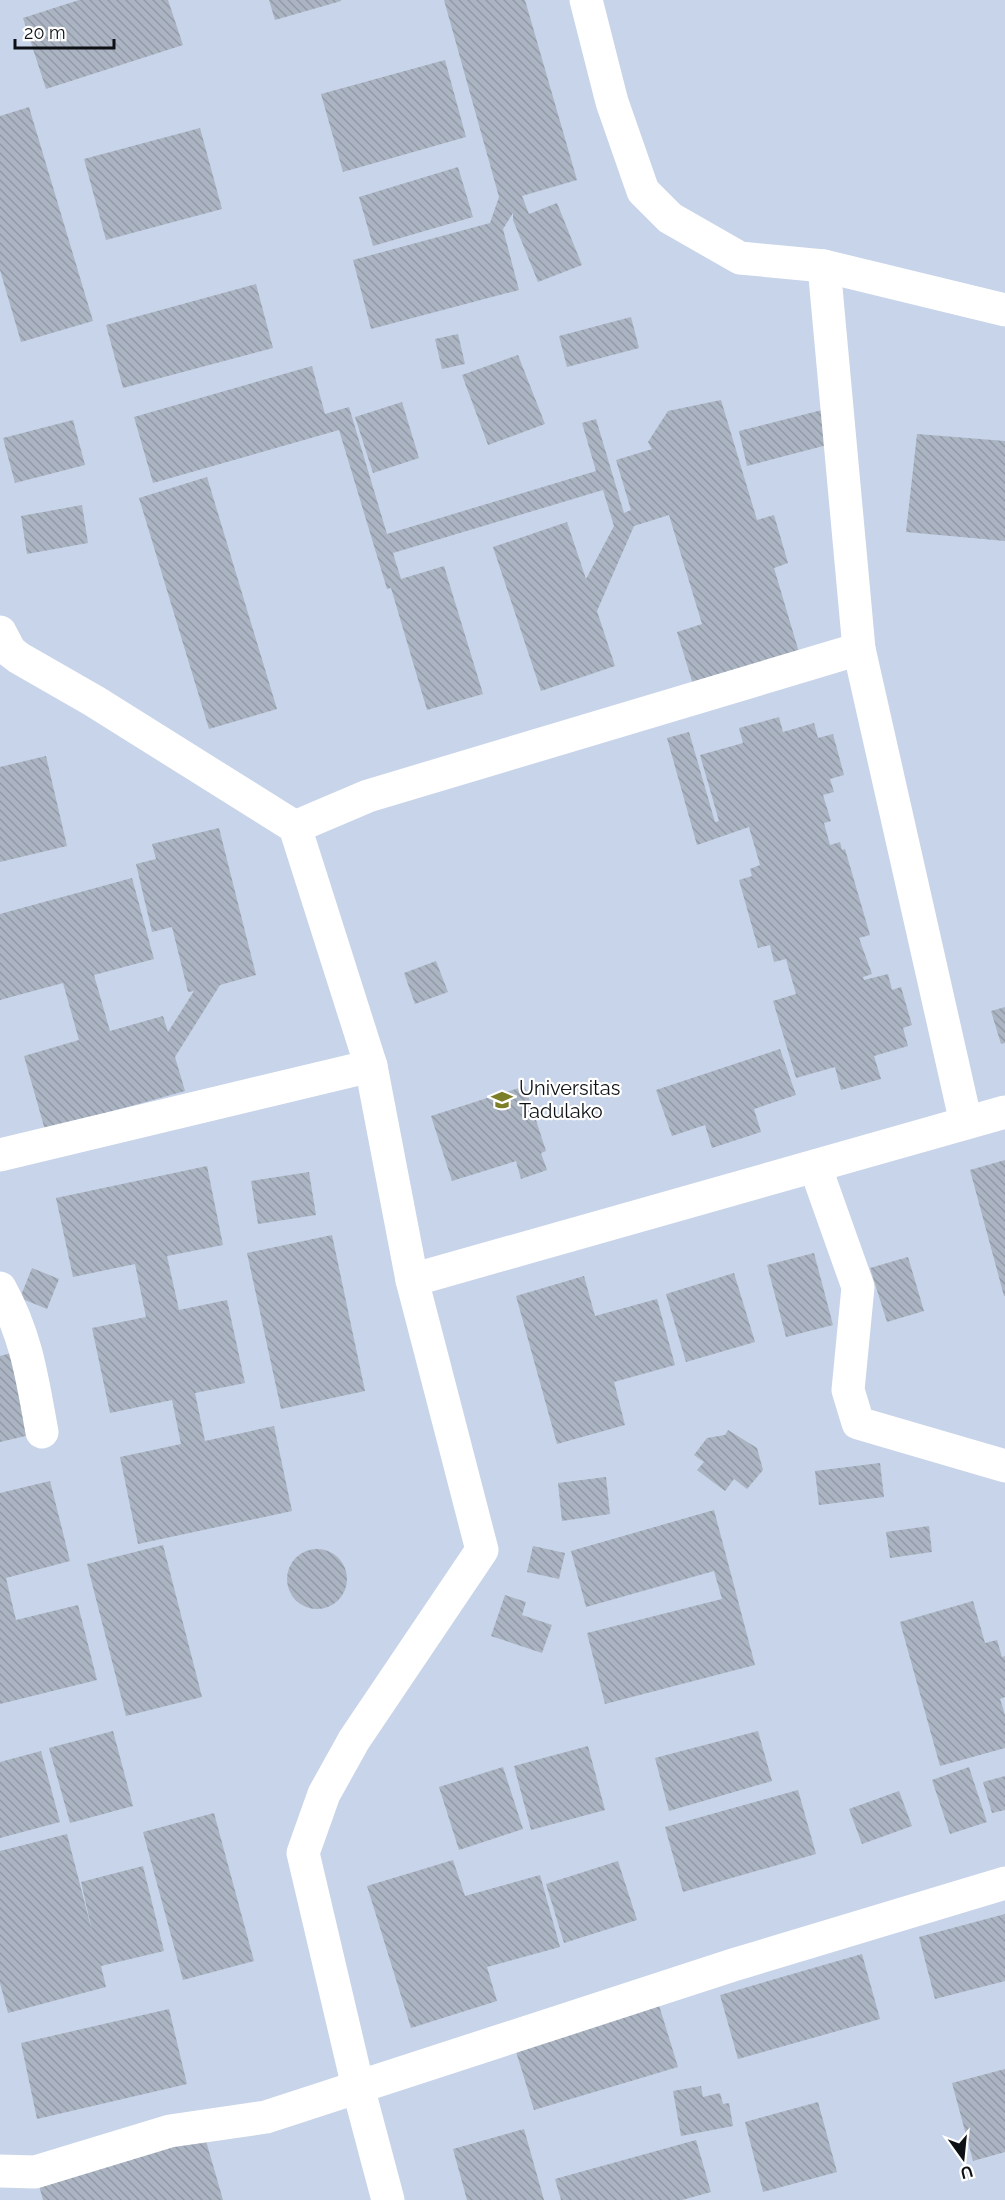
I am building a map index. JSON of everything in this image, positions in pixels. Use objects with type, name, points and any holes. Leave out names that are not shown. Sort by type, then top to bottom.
[{"type":"lane","points":[[586,0],[612,102],[643,191],[670,218],[740,258],[824,266],[1005,309]]},
{"type":"lane","points":[[824,266],[859,649],[966,1123]]},
{"type":"lane","points":[[295,827],[368,796],[859,649]]},
{"type":"lane","points":[[6,655],[94,701],[295,827],[371,1066],[412,1281],[482,1550],[354,1740],[324,1794],[303,1853],[358,2087],[388,2200]]},
{"type":"lane","points":[[0,1155],[371,1066]]},
{"type":"lane","points":[[412,1281],[1005,1112]]},
{"type":"lane","points":[[815,1166],[858,1287],[848,1390],[858,1423],[1005,1466]]},
{"type":"lane","points":[[0,1288],[17,1320],[30,1364],[42,1432]]},
{"type":"lane","points":[[0,2171],[35,2172],[170,2131],[266,2117],[744,1961],[1005,1883]]},
{"type":"shaded area","name":"Universitas Tadulako","points":[[0,0],[1005,0],[1005,2200],[0,2200]]},
{"type":"building","points":[[79,0],[168,0],[183,45],[46,89],[23,18]]},
{"type":"building","points":[[269,0],[341,0],[341,1],[275,20]]},
{"type":"building","points":[[444,0],[525,0],[577,180],[522,196],[529,214],[557,203],[582,265],[538,282],[513,220],[513,213],[503,229],[519,290],[371,329],[353,260],[490,223],[499,197]]},
{"type":"building","points":[[445,60],[466,137],[343,172],[321,94]]},
{"type":"building","points":[[29,107],[93,321],[21,342],[0,270],[0,116]]},
{"type":"building","points":[[200,128],[222,209],[106,240],[84,159]]},
{"type":"building","points":[[458,167],[473,217],[373,246],[359,197]]},
{"type":"building","points":[[256,284],[273,348],[123,388],[106,325]]},
{"type":"building","points":[[631,317],[639,348],[567,367],[559,336]]},
{"type":"building","points":[[458,334],[465,364],[442,369],[435,339]]},
{"type":"building","points":[[518,355],[545,424],[488,445],[462,375]]},
{"type":"building","points":[[312,366],[325,414],[349,407],[387,534],[596,471],[582,423],[596,419],[624,513],[631,510],[616,460],[652,449],[648,442],[668,411],[721,400],[757,520],[774,515],[788,563],[774,568],[801,659],[695,691],[677,632],[702,624],[669,515],[634,526],[597,611],[615,666],[541,691],[493,547],[567,522],[586,579],[614,526],[603,490],[393,553],[401,579],[444,566],[483,694],[427,710],[391,588],[387,589],[339,430],[153,483],[134,417]]},
{"type":"building","points":[[402,402],[419,458],[373,473],[355,417]]},
{"type":"building","points":[[822,410],[831,444],[747,466],[739,431]]},
{"type":"building","points":[[73,420],[85,465],[15,483],[3,438]]},
{"type":"building","points":[[917,434],[1005,441],[1005,541],[906,532]]},
{"type":"building","points":[[207,477],[277,709],[209,729],[139,498]]},
{"type":"building","points":[[82,505],[88,543],[27,554],[21,516]]},
{"type":"building","points":[[779,717],[783,732],[814,723],[818,738],[833,734],[844,775],[830,779],[834,792],[823,795],[831,821],[824,823],[830,845],[840,842],[842,850],[845,849],[870,935],[859,938],[872,974],[863,977],[864,980],[888,974],[892,990],[901,987],[912,1025],[903,1028],[908,1046],[874,1056],[881,1079],[841,1090],[835,1067],[796,1078],[773,1001],[796,994],[786,959],[774,962],[770,945],[758,948],[739,880],[752,876],[750,869],[760,865],[749,827],[697,845],[667,738],[689,732],[715,822],[719,821],[700,755],[743,743],[739,728]]},
{"type":"building","points":[[46,756],[67,846],[0,862],[0,767]]},
{"type":"building","points":[[219,828],[256,975],[220,985],[175,1057],[185,1091],[45,1130],[24,1056],[79,1040],[63,983],[0,1000],[0,914],[132,878],[154,959],[94,975],[110,1031],[163,1016],[168,1032],[194,991],[188,992],[172,927],[152,932],[136,864],[156,859],[152,844]]},
{"type":"building","points":[[436,961],[448,992],[415,1004],[404,973]]},
{"type":"building","points":[[1005,1007],[1005,1043],[1001,1044],[991,1011]]},
{"type":"building","points":[[780,1049],[796,1095],[754,1109],[761,1132],[712,1148],[705,1125],[672,1136],[656,1090]]},
{"type":"building","points":[[525,1086],[546,1151],[541,1153],[547,1170],[521,1179],[516,1161],[452,1181],[431,1116]]},
{"type":"building","points":[[1005,1160],[1005,1296],[1004,1296],[970,1170]]},
{"type":"building","points":[[207,1166],[223,1245],[167,1256],[179,1310],[227,1300],[245,1383],[195,1393],[205,1441],[274,1426],[292,1511],[138,1544],[120,1457],[181,1444],[172,1400],[110,1413],[92,1328],[146,1317],[135,1264],[73,1277],[56,1198]]},
{"type":"building","points":[[309,1172],[316,1215],[258,1224],[251,1181]]},
{"type":"building","points":[[332,1235],[365,1391],[281,1409],[247,1253]]},
{"type":"building","points":[[814,1253],[833,1325],[786,1337],[767,1265]]},
{"type":"building","points":[[908,1257],[924,1311],[887,1322],[870,1268]]},
{"type":"building","points":[[32,1268],[59,1279],[47,1309],[20,1298]]},
{"type":"building","points":[[734,1273],[755,1342],[686,1362],[666,1294]]},
{"type":"building","points":[[584,1276],[595,1316],[657,1299],[675,1365],[614,1382],[625,1425],[557,1444],[516,1296]]},
{"type":"building","points":[[15,1352],[34,1434],[0,1442],[0,1356]]},
{"type":"building","points":[[728,1430],[757,1448],[763,1470],[747,1489],[734,1479],[725,1491],[697,1470],[704,1462],[694,1455],[707,1438],[725,1435]]},
{"type":"building","points":[[880,1463],[884,1497],[819,1505],[815,1471]]},
{"type":"building","points":[[606,1477],[610,1514],[562,1521],[558,1483]]},
{"type":"building","points":[[50,1481],[70,1561],[6,1578],[16,1620],[78,1605],[97,1680],[0,1704],[0,1493]]},
{"type":"building","points":[[714,1510],[755,1665],[605,1704],[587,1633],[722,1599],[714,1571],[586,1607],[571,1551]]},
{"type":"building","points":[[929,1526],[932,1552],[890,1558],[886,1532]]},
{"type":"building","points":[[163,1545],[202,1697],[126,1716],[87,1564]]},
{"type":"building","points":[[533,1546],[565,1553],[559,1579],[527,1572]]},
{"type":"building","points":[[317,1549],[334,1554],[342,1562],[347,1579],[342,1596],[334,1604],[317,1609],[300,1604],[292,1596],[287,1579],[292,1562],[300,1554]]},
{"type":"building","points":[[505,1595],[526,1602],[522,1615],[552,1625],[542,1653],[491,1636]]},
{"type":"building","points":[[973,1601],[985,1643],[997,1640],[1002,1657],[1005,1656],[1005,1697],[1000,1699],[1005,1715],[1005,1748],[940,1766],[900,1622]]},
{"type":"building","points":[[113,1731],[133,1806],[70,1823],[49,1748]]},
{"type":"building","points":[[758,1731],[772,1781],[669,1811],[655,1758]]},
{"type":"building","points":[[588,1746],[605,1810],[531,1830],[514,1766]]},
{"type":"building","points":[[41,1751],[60,1822],[0,1838],[0,1762]]},
{"type":"building","points":[[503,1767],[523,1829],[459,1850],[439,1787]]},
{"type":"building","points":[[969,1767],[987,1822],[950,1834],[932,1780]]},
{"type":"building","points":[[1005,1776],[1005,1810],[992,1813],[983,1782]]},
{"type":"building","points":[[798,1790],[816,1854],[683,1892],[665,1827]]},
{"type":"building","points":[[899,1791],[912,1826],[862,1844],[849,1809]]},
{"type":"building","points":[[214,1813],[254,1961],[183,1980],[143,1832]]},
{"type":"building","points":[[67,1834],[93,1935],[81,1882],[143,1866],[164,1951],[101,1966],[106,1987],[8,2013],[0,1983],[0,1851]]},
{"type":"building","points":[[453,1860],[465,1896],[540,1875],[560,1947],[487,1967],[497,2001],[411,2028],[367,1886]]},
{"type":"building","points":[[618,1861],[637,1920],[564,1943],[546,1884]]},
{"type":"building","points":[[1005,1914],[1005,1981],[935,1999],[919,1937]]},
{"type":"building","points":[[862,1954],[880,2019],[738,2059],[720,1995]]},
{"type":"building","points":[[658,2002],[678,2067],[534,2110],[514,2045]]},
{"type":"building","points":[[169,2009],[187,2084],[37,2119],[21,2043]]},
{"type":"building","points":[[1005,2069],[1005,2152],[973,2161],[952,2083]]},
{"type":"building","points":[[701,2086],[703,2097],[720,2093],[723,2104],[729,2103],[733,2126],[681,2136],[673,2091]]},
{"type":"building","points":[[818,2102],[837,2172],[763,2192],[745,2122]]},
{"type":"building","points":[[202,2127],[223,2200],[43,2200],[36,2174]]},
{"type":"building","points":[[524,2129],[544,2200],[467,2200],[453,2149]]},
{"type":"building","points":[[696,2140],[711,2192],[682,2200],[561,2200],[555,2179]]},
{"type":"place","name":"Universitas Tadulako","points":[[502,1100]]}]
